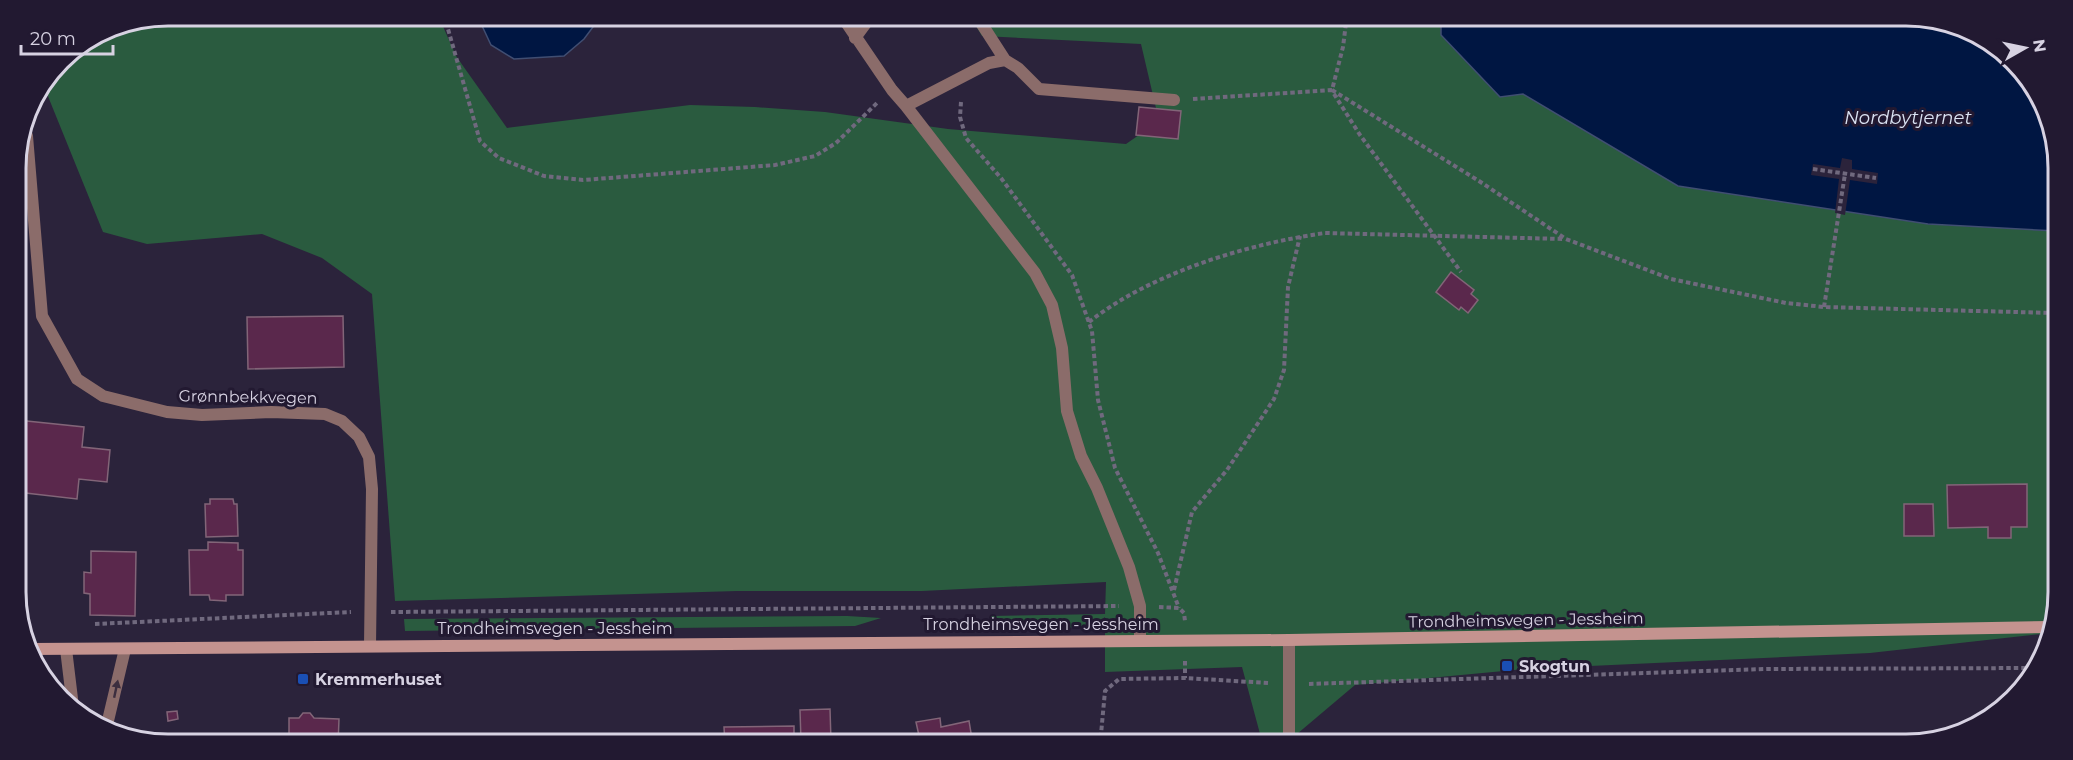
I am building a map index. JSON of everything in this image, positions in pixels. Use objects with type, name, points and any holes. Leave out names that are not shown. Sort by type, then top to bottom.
[{"type":"main road","name":"Trondheimsvegen - Jessheim","points":[[38,649],[1289,640],[2043,627]]},
{"type":"street","points":[[848,26],[892,90],[1035,273],[1052,305],[1062,348],[1067,411],[1081,456],[1130,567],[1140,606],[1140,640]]},
{"type":"street","points":[[855,38],[864,26]]},
{"type":"street","points":[[983,26],[1005,60],[1018,68],[1039,89],[1174,100]]},
{"type":"street","points":[[906,106],[989,63],[1005,60]]},
{"type":"street","name":"Grønnbekkvegen","points":[[28,142],[36,214],[42,316],[77,379],[103,396],[166,412],[202,415],[294,412],[325,414],[342,421],[359,438],[369,457],[372,489],[370,646]]},
{"type":"street","points":[[1289,640],[1289,734]]},
{"type":"street","points":[[108,721],[125,648]]},
{"type":"street","points":[[66,649],[72,697]]},
{"type":"path","points":[[447,26],[480,141],[499,158],[544,176],[583,180],[775,165],[815,156],[836,143],[892,90]]},
{"type":"path","points":[[1346,26],[1343,47],[1332,90],[1360,135],[1461,272]]},
{"type":"path","points":[[1174,100],[1332,90],[1479,181],[1566,239],[1671,279],[1786,303],[1824,307],[2048,313]]},
{"type":"path","points":[[1814,169],[1876,178]]},
{"type":"path","points":[[1824,307],[1845,174]]},
{"type":"path","points":[[1089,322],[1111,304],[1203,263],[1300,236],[1324,233],[1566,239]]},
{"type":"path","points":[[1174,590],[1192,512],[1227,470],[1274,399],[1284,370],[1288,287],[1300,236]]},
{"type":"path","points":[[89,624],[369,611],[497,613],[1140,606],[1179,608],[1184,613],[1185,624]]},
{"type":"path","points":[[1184,654],[1185,678]]},
{"type":"path","points":[[1100,734],[1101,709],[1105,691],[1119,679],[1185,678],[1290,684],[1767,669],[2026,668]]},
{"type":"green space","points":[[158,26],[443,26],[456,56],[507,128],[690,105],[825,112],[948,129],[1126,144],[1159,121],[1141,44],[982,36],[976,26],[1441,26],[1441,35],[1523,94],[1678,186],[1928,224],[2048,231],[2048,593],[2043,629],[2041,634],[1870,653],[1525,669],[1355,685],[1297,734],[1260,734],[1242,667],[1105,672],[1105,617],[1096,623],[1067,628],[1032,625],[990,616],[1105,614],[1106,582],[922,591],[737,591],[395,601],[372,294],[322,258],[262,234],[147,244],[103,232],[46,93],[67,67],[96,44],[140,28]]},
{"type":"green space","points":[[847,616],[881,618],[855,626],[405,631],[404,619]]},
{"type":"water","points":[[482,26],[594,26],[584,39],[564,56],[514,59],[491,45]]},
{"type":"water","name":"Nordbytjernet","points":[[1441,26],[1906,26],[1933,28],[1968,40],[1984,49],[1995,58],[1995,78],[2015,78],[2029,96],[2043,131],[2046,149],[2048,231],[1928,224],[1678,186],[1523,94],[1500,97],[1441,35]]},
{"type":"pier","points":[[1842,158],[1852,160],[1852,169],[1878,173],[1877,184],[1850,180],[1845,215],[1835,213],[1839,179],[1811,175],[1813,164],[1840,168]]},
{"type":"building","points":[[1139,107],[1181,111],[1178,139],[1136,135]]},
{"type":"building","points":[[1451,272],[1474,290],[1471,294],[1478,300],[1468,313],[1461,307],[1459,310],[1436,292]]},
{"type":"building","points":[[343,316],[344,367],[248,369],[247,317]]},
{"type":"building","points":[[26,421],[84,427],[82,447],[110,450],[107,482],[79,479],[77,499],[26,493]]},
{"type":"building","points":[[2027,484],[2027,527],[2011,527],[2011,538],[1988,538],[1988,527],[1948,528],[1947,485]]},
{"type":"building","points":[[210,499],[233,499],[234,504],[237,504],[238,536],[206,537],[205,504],[210,504]]},
{"type":"building","points":[[1904,504],[1933,504],[1934,536],[1904,536]]},
{"type":"building","points":[[208,542],[238,543],[238,550],[243,550],[243,595],[226,595],[226,601],[210,600],[209,595],[190,595],[189,550],[208,550]]},
{"type":"building","points":[[91,551],[136,552],[135,616],[90,615],[90,594],[84,593],[84,572],[91,573]]},
{"type":"building","points":[[830,709],[831,734],[801,734],[800,710]]},
{"type":"building","points":[[177,711],[178,719],[168,721],[167,712]]},
{"type":"building","points":[[303,713],[310,713],[314,718],[339,719],[338,734],[289,734],[289,718],[299,718]]},
{"type":"building","points":[[940,718],[941,727],[969,721],[971,734],[919,734],[916,722]]},
{"type":"building","points":[[794,726],[794,734],[724,734],[724,727]]},
{"type":"place","name":"Skogtun","points":[[1507,666]]},
{"type":"place","name":"Kremmerhuset","points":[[303,679]]}]
